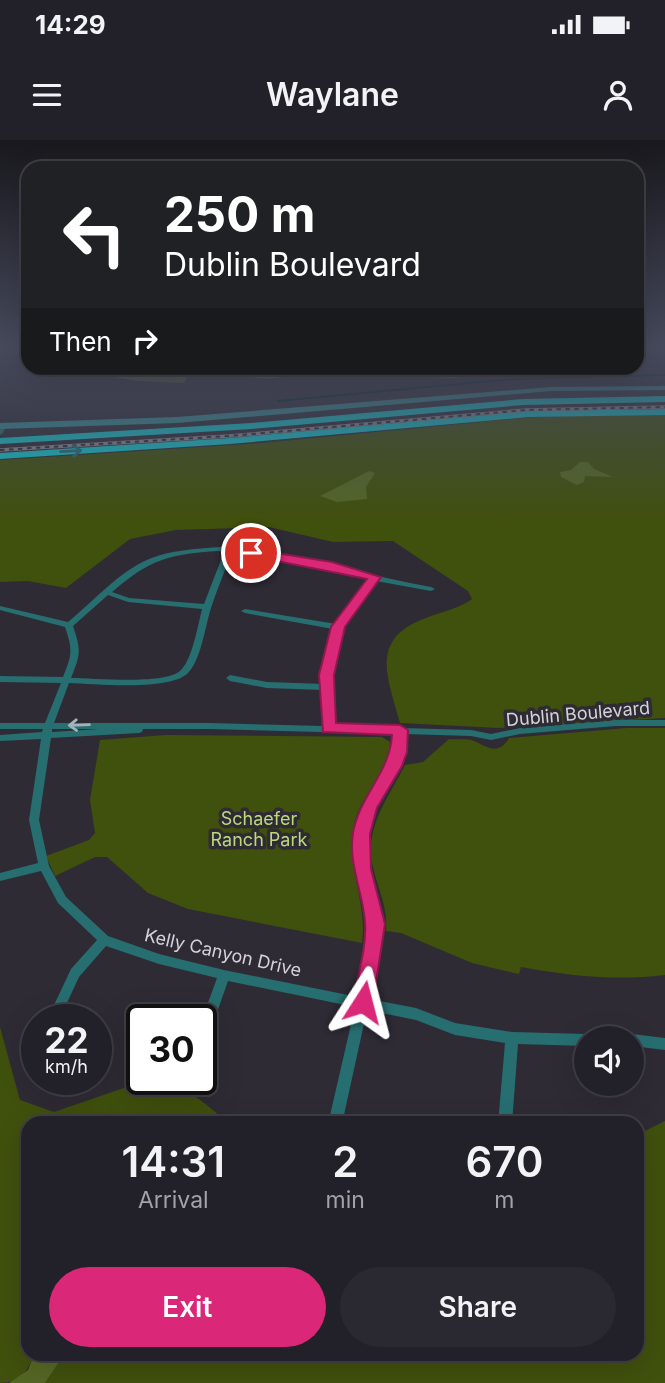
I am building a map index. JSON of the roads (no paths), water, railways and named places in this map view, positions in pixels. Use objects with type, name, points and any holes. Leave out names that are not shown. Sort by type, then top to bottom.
[{"type":"highway","points":[[2,433],[251,426],[477,406]]},
{"type":"highway","points":[[2,455],[242,440],[508,416],[665,412]]},
{"type":"main road","points":[[2,433],[345,406]]},
{"type":"street","points":[[0,608],[69,625],[94,607],[106,592],[153,560],[181,552],[228,552],[291,558],[431,589]]},
{"type":"street","points":[[0,680],[148,682],[172,679],[184,672],[192,660],[207,607],[228,552]]},
{"type":"street","points":[[328,728],[329,656],[338,627],[375,577]]},
{"type":"street","points":[[106,592],[128,600],[207,607]]},
{"type":"street","points":[[245,611],[338,627]]},
{"type":"street","name":"Kelly Canyon Drive","points":[[69,625],[76,646],[48,726],[34,820],[44,866],[62,900],[104,940],[159,959],[223,975],[416,1014],[455,1029],[512,1038],[574,1040]]},
{"type":"street","points":[[230,678],[267,685],[327,687]]},
{"type":"street","name":"Dublin Boulevard","points":[[0,726],[328,728],[471,733],[491,737],[520,731],[616,723],[665,723]]},
{"type":"street","name":"Dublin Boulevard","points":[[0,738],[46,737],[158,727]]},
{"type":"street","points":[[337,1116],[363,1002],[375,924],[362,869],[361,834],[368,807],[394,766],[399,752],[400,730]]},
{"type":"street","points":[[0,877],[44,866]]},
{"type":"street","points":[[60,1004],[75,973],[104,940]]},
{"type":"street","points":[[213,1004],[223,975]]},
{"type":"street","points":[[506,1116],[512,1038]]},
{"type":"street","points":[[644,1041],[665,1044]]},
{"type":"railway","points":[[0,450],[229,436],[526,410],[665,407]]},
{"type":"park label","name":"Schaefer Ranch Park","points":[[259,829]]}]
